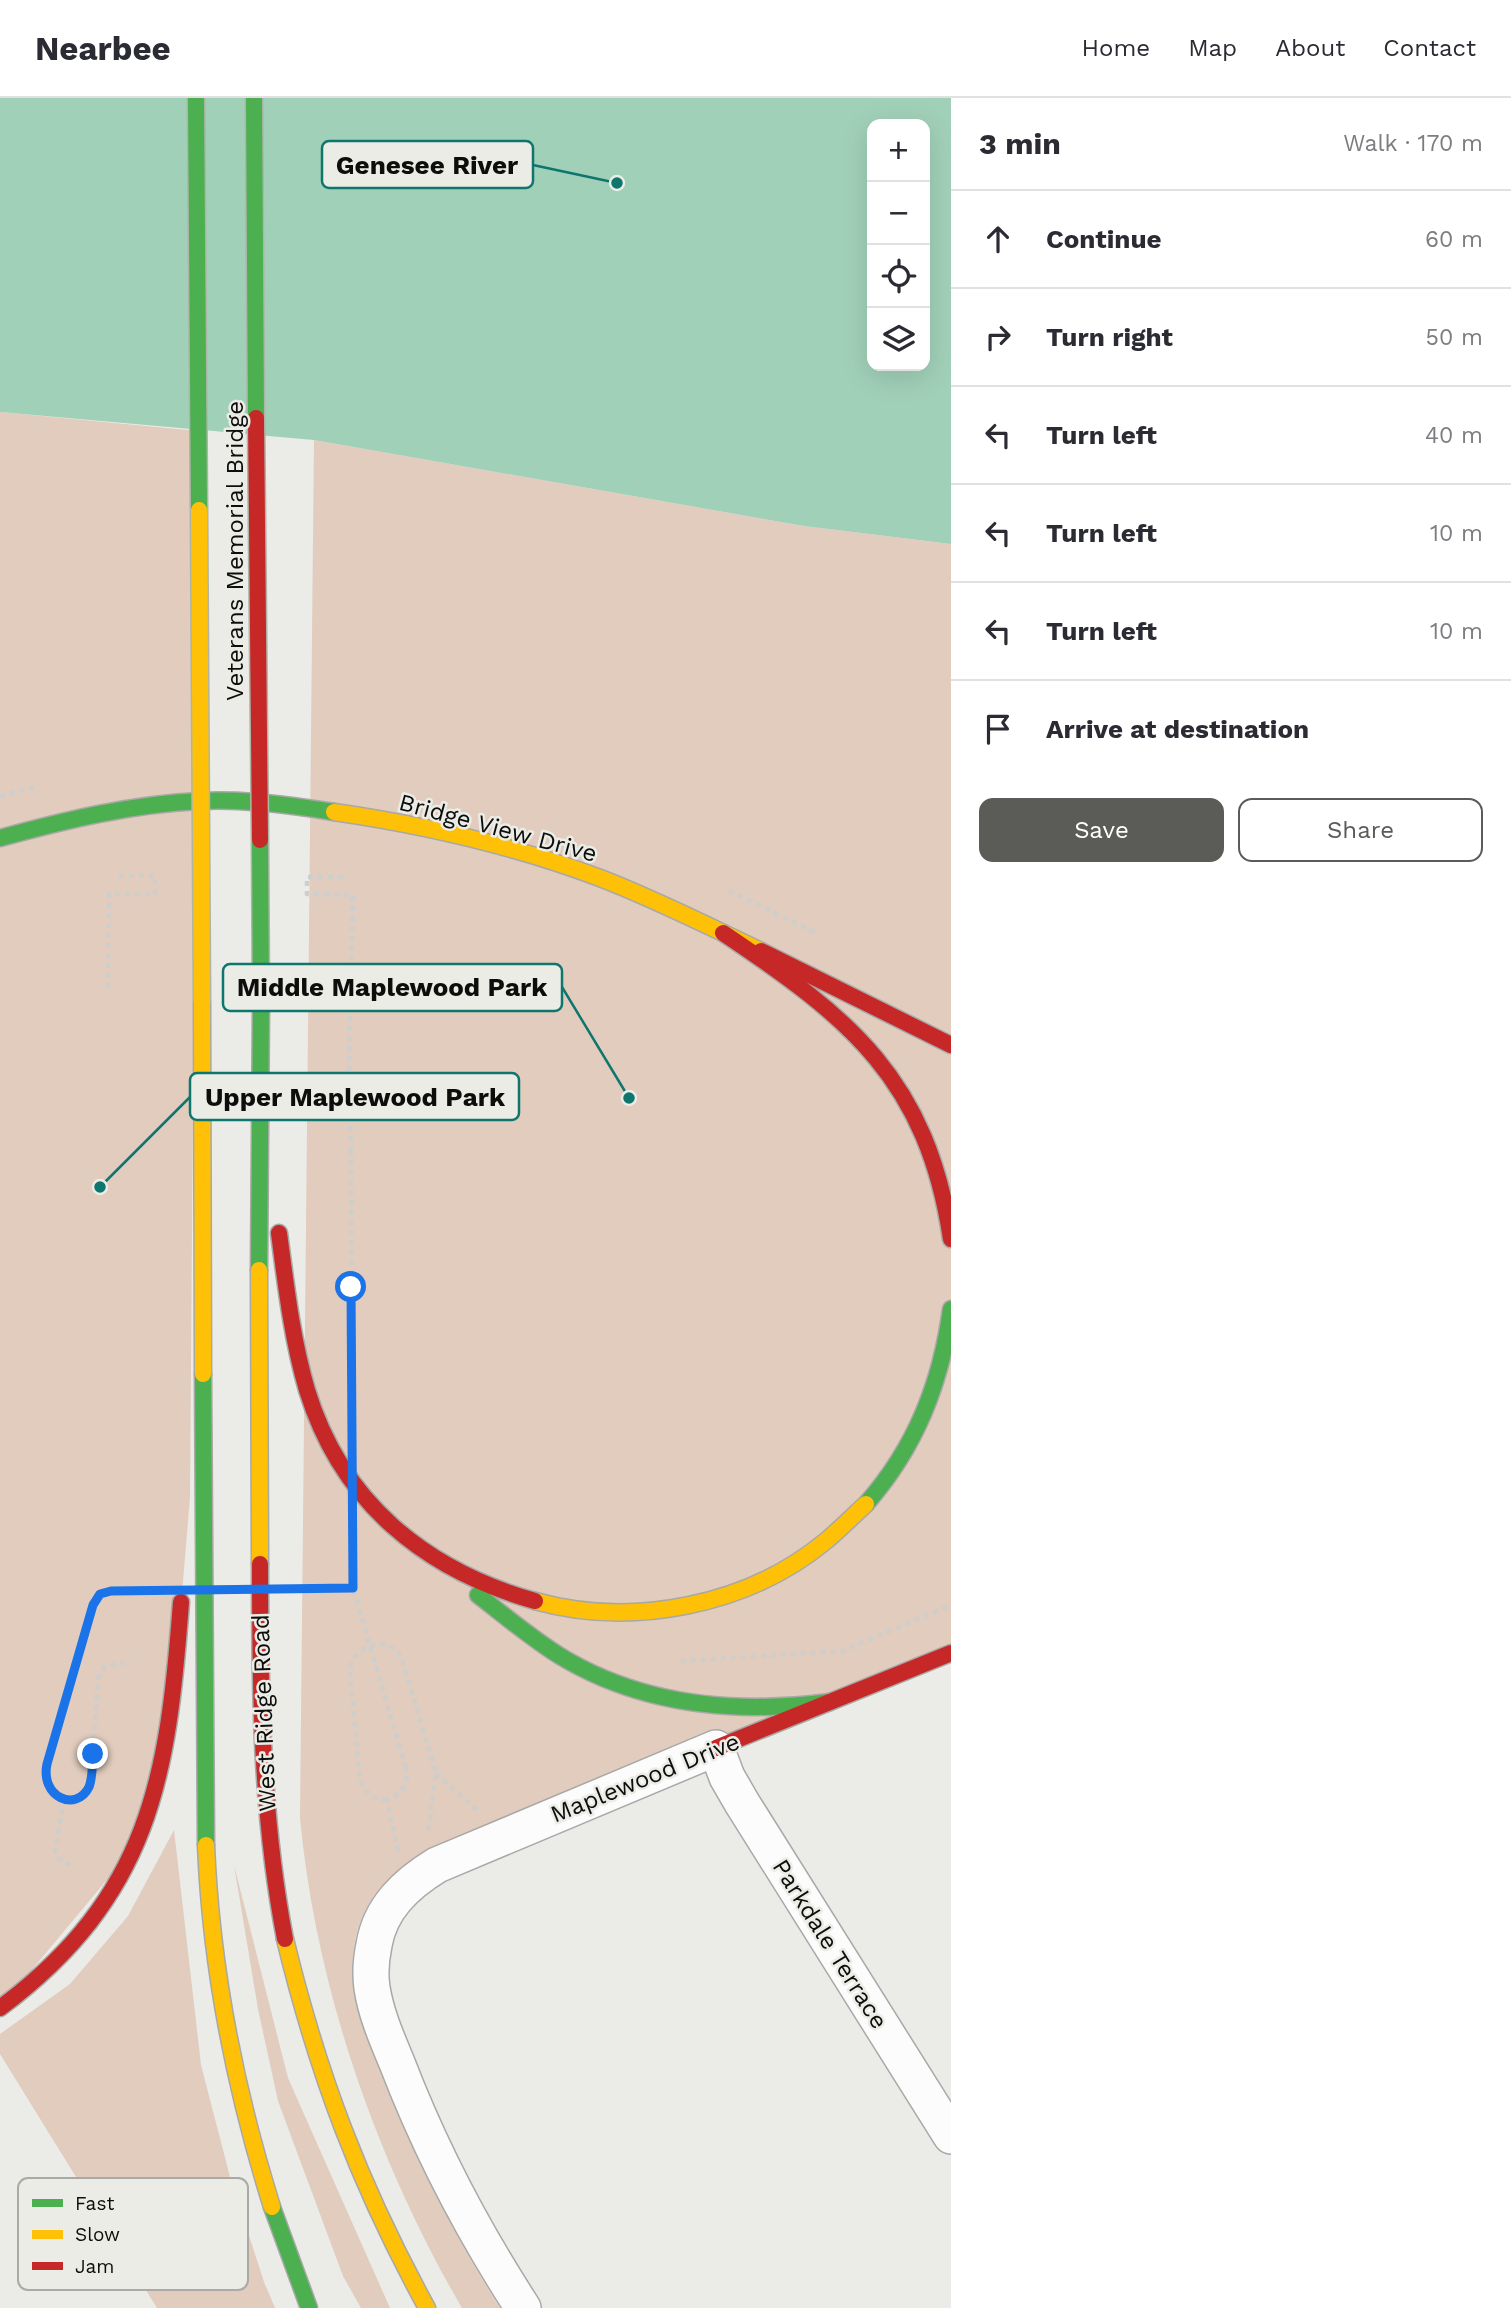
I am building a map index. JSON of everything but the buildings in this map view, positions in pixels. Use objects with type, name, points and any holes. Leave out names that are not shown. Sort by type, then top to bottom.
[{"type":"main road","name":"Veterans Memorial Bridge","points":[[196,98],[203,1311]]},
{"type":"main road","name":"Veterans Memorial Bridge","points":[[254,98],[261,1004]]},
{"type":"main road","name":"Bridge View Drive","points":[[0,838],[77,818],[173,803],[231,802],[305,807],[390,821],[521,853],[629,890],[951,1045]]},
{"type":"main road","points":[[723,933],[821,1003],[860,1039],[877,1059],[906,1104],[928,1150],[944,1198],[951,1238]]},
{"type":"main road","points":[[261,1004],[275,1195]]},
{"type":"main road","name":"West Ridge Road","points":[[261,1004],[259,1365],[262,1696],[266,1809],[274,1870],[300,1997],[338,2118],[387,2233],[427,2308]]},
{"type":"main road","points":[[278,1220],[297,1348],[316,1416],[348,1477],[384,1520],[411,1544],[555,1653],[590,1673],[617,1684],[666,1698],[724,1707],[777,1707],[830,1702]]},
{"type":"main road","points":[[411,1544],[460,1573],[501,1591],[546,1605],[596,1613],[665,1611],[699,1604],[752,1586],[791,1565],[828,1538],[862,1507],[890,1474],[914,1436],[932,1393],[942,1365],[951,1309]]},
{"type":"main road","points":[[188,1522],[203,1311]]},
{"type":"main road","points":[[203,1311],[205,1823],[214,1948],[232,2059],[249,2134],[267,2197],[309,2308]]},
{"type":"main road","points":[[0,2008],[46,1972],[80,1937],[114,1887],[135,1846],[157,1789],[162,1767],[174,1689],[183,1587]]},
{"type":"main road","name":"Maplewood Drive","points":[[716,1748],[951,1653]]},
{"type":"street","name":"Maplewood Drive","points":[[523,2308],[465,2213],[402,2078],[375,2003],[371,1972],[374,1944],[382,1919],[396,1898],[414,1880],[437,1865],[716,1748]]},
{"type":"street","name":"Parkdale Terrace","points":[[716,1748],[727,1777],[742,1803],[951,2136]]},
{"type":"path","points":[[108,988],[109,894],[155,894],[155,875],[117,876]]},
{"type":"path","points":[[343,877],[307,877],[307,894],[353,895],[349,1057],[353,1588],[406,1768],[407,1782],[399,1793],[387,1800],[368,1794],[360,1781],[349,1672],[353,1656],[359,1652],[385,1644],[397,1650],[403,1662],[436,1773],[428,1833]]},
{"type":"path","points":[[131,1663],[111,1664],[100,1673],[91,1779],[85,1793],[72,1799],[64,1799],[52,1793],[44,1775],[93,1605],[100,1594],[111,1591],[353,1588]]},
{"type":"path","points":[[436,1773],[479,1812]]},
{"type":"path","points":[[64,1799],[55,1852],[58,1858],[75,1868]]},
{"type":"path","points":[[387,1800],[395,1841]]},
{"type":"shaded area","points":[[0,98],[951,98],[951,544],[804,526],[314,440],[0,412]]},
{"type":"shaded area","points":[[0,412],[198,431],[190,1497],[174,1689],[135,1846],[0,2008]]},
{"type":"shaded area","points":[[314,440],[804,526],[951,544],[951,1653],[716,1748],[388,1908],[383,1885],[374,1895],[362,1918],[353,1957],[353,1984],[360,2017],[420,2162],[466,2251],[500,2308],[462,2308],[431,2251],[377,2133],[336,2009],[320,1945],[300,1818]]},
{"type":"shaded area","points":[[174,1830],[201,2065],[230,2178],[77,2178],[0,2054],[0,2034],[70,1984],[128,1916]]},
{"type":"shaded area","points":[[234,1865],[288,2078],[390,2308],[361,2308],[343,2276],[278,2101],[258,2009]]},
{"type":"shaded area","points":[[248,2233],[275,2308],[157,2308],[146,2290],[248,2290]]},
{"type":"traffic: fast","points":[[196,98],[199,510]]},
{"type":"traffic: fast","points":[[254,98],[256,418]]},
{"type":"traffic: fast","points":[[0,838],[99,814],[175,803],[251,802],[334,812]]},
{"type":"traffic: fast","points":[[260,840],[261,1004]]},
{"type":"traffic: fast","points":[[259,1270],[261,1004]]},
{"type":"traffic: fast","points":[[866,1504],[899,1460],[923,1413],[941,1363],[951,1309]]},
{"type":"traffic: fast","points":[[203,1374],[206,1845]]},
{"type":"traffic: fast","points":[[478,1595],[560,1656],[591,1673],[624,1686],[657,1696],[725,1706],[795,1706],[830,1702]]},
{"type":"traffic: fast","points":[[272,2207],[309,2308]]},
{"type":"traffic: slow","points":[[199,510],[202,1003]]},
{"type":"traffic: slow","points":[[334,812],[402,823],[535,856],[641,895],[761,951]]},
{"type":"traffic: slow","points":[[202,1003],[203,1374]]},
{"type":"traffic: slow","points":[[259,1270],[260,1564]]},
{"type":"traffic: slow","points":[[535,1601],[572,1609],[649,1611],[688,1605],[725,1595],[762,1581],[796,1563],[827,1540],[866,1504]]},
{"type":"traffic: slow","points":[[206,1845],[213,1937],[227,2028],[247,2118],[272,2207]]},
{"type":"traffic: slow","points":[[285,1939],[312,2037],[343,2129],[381,2218],[427,2308]]},
{"type":"traffic: jam","points":[[256,418],[260,840]]},
{"type":"traffic: jam","points":[[723,933],[809,994],[845,1025],[876,1058],[902,1094],[923,1136],[940,1183],[951,1239]]},
{"type":"traffic: jam","points":[[761,951],[951,1045]]},
{"type":"traffic: jam","points":[[279,1233],[290,1312],[307,1390],[322,1430],[342,1466],[365,1498],[392,1526],[423,1550],[458,1571],[495,1588],[535,1601]]},
{"type":"traffic: jam","points":[[260,1564],[262,1705],[267,1799],[285,1939]]},
{"type":"traffic: jam","points":[[0,2008],[50,1966],[90,1922],[120,1877],[142,1829],[158,1778],[168,1724],[181,1602]]},
{"type":"traffic: jam","points":[[716,1748],[951,1653]]},
{"type":"place","name":"Genesee River","points":[[617,183]]},
{"type":"place","name":"Middle Maplewood Park","points":[[629,1098]]},
{"type":"place","name":"Upper Maplewood Park","points":[[100,1187]]},
{"type":"route","points":[[93,1754],[91,1779],[85,1793],[72,1799],[64,1799],[52,1793],[44,1775],[93,1605],[100,1594],[111,1591],[353,1588],[351,1287]]}]
